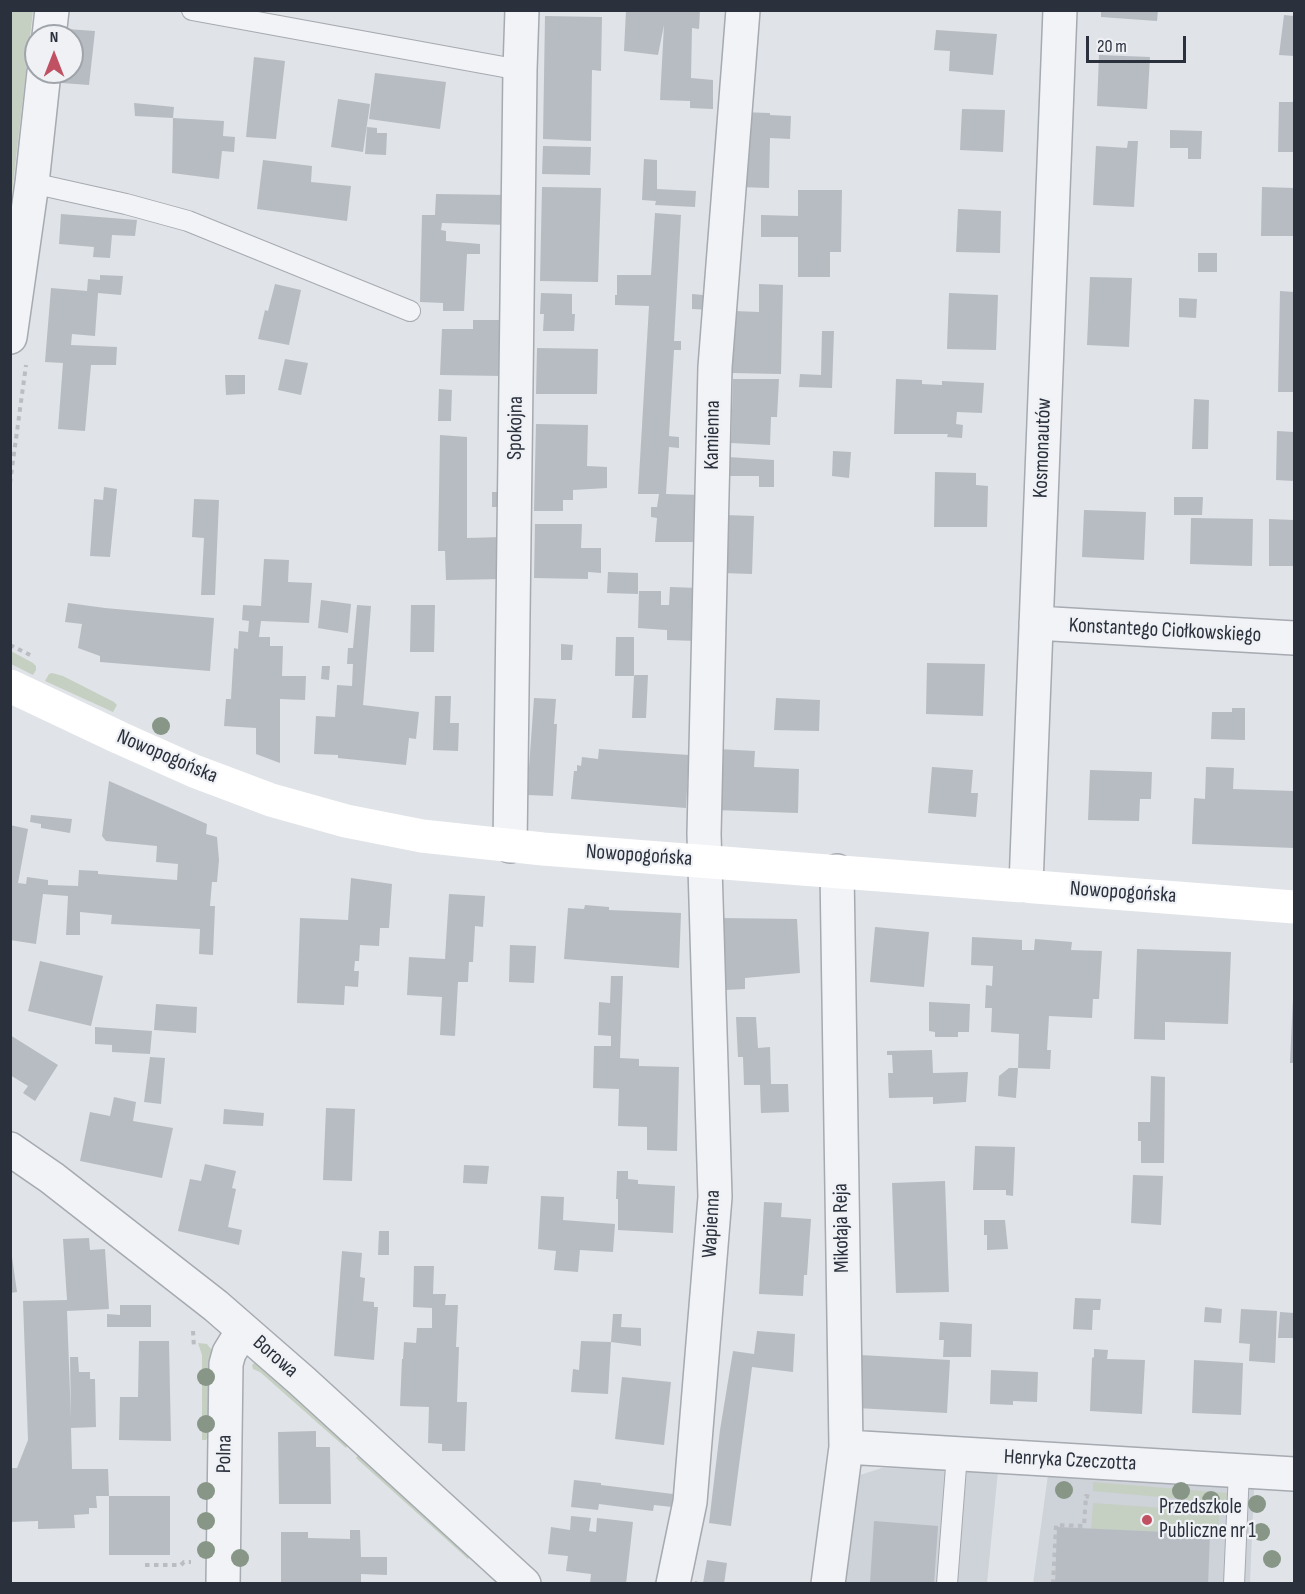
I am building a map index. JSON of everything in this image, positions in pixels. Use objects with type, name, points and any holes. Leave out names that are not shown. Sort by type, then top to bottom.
[{"type":"street","name":"Spokojna","points":[[510,846],[522,10]]},
{"type":"street","name":"Kamienna","points":[[704,861],[715,367],[743,10]]},
{"type":"street","name":"Kosmonautów","points":[[1026,885],[1060,10]]},
{"type":"street","points":[[10,337],[32,183],[43,84]]},
{"type":"street","name":"Konstantego Ciołkowskiego","points":[[1036,623],[1294,638]]},
{"type":"street","name":"Nowopogońska","points":[[10,686],[194,771],[271,800],[357,824],[422,836],[510,846],[1294,907]]},
{"type":"street","name":"Wapienna","points":[[673,1584],[690,1502],[715,1197],[704,861]]},
{"type":"street","name":"Mikołaja Reja","points":[[828,1584],[846,1448],[837,871]]},
{"type":"street","name":"Borowa","points":[[10,1149],[52,1178],[216,1306],[524,1584]]},
{"type":"street","name":"Polna","points":[[223,1584],[226,1364],[229,1353],[243,1330]]},
{"type":"street","name":"Henryka Czeczotta","points":[[846,1448],[1294,1474]]},
{"type":"lane","points":[[192,10],[520,70]]},
{"type":"lane","points":[[32,183],[188,220],[410,311]]},
{"type":"lane","points":[[947,1584],[957,1454]]},
{"type":"lane","points":[[1234,1584],[1239,1471]]},
{"type":"path","points":[[10,645],[37,658]]},
{"type":"path","points":[[1053,1584],[1056,1525],[1084,1526],[1086,1496],[1098,1497]]},
{"type":"path","points":[[1166,1503],[1212,1507]]},
{"type":"path","points":[[1176,1532],[1176,1529],[1214,1532]]},
{"type":"path","points":[[145,1564],[184,1562]]},
{"type":"shaded area","points":[[882,1468],[998,1471],[987,1583],[844,1584],[857,1476]]},
{"type":"shaded area","name":"Przedszkole Publiczne nr 1","points":[[1048,1475],[1254,1489],[1250,1581],[1252,1583],[1033,1584]]},
{"type":"green space","points":[[10,11],[33,11],[32,24],[24,24],[25,84],[11,202]]},
{"type":"green space","points":[[11,651],[36,666],[33,675],[11,664]]},
{"type":"green space","points":[[52,673],[63,676],[117,705],[113,712],[45,681]]},
{"type":"green space","points":[[198,1343],[207,1344],[211,1349],[211,1434],[206,1440],[202,1440],[202,1355]]},
{"type":"green space","points":[[254,1363],[261,1365],[348,1444],[346,1448],[260,1372],[253,1369]]},
{"type":"green space","points":[[359,1454],[471,1555],[468,1559],[356,1458]]},
{"type":"green space","points":[[1093,1482],[1227,1493],[1227,1503],[1093,1491]]},
{"type":"green space","points":[[1093,1503],[1220,1512],[1218,1528],[1172,1525],[1172,1532],[1091,1529]]},
{"type":"building","points":[[626,10],[700,10],[699,29],[692,28],[691,78],[713,80],[713,109],[690,108],[690,101],[660,100],[664,25],[658,55],[624,51]]},
{"type":"building","points":[[1101,10],[1158,10],[1157,21],[1101,17]]},
{"type":"building","points":[[1284,15],[1294,16],[1294,56],[1279,55]]},
{"type":"building","points":[[545,16],[602,17],[601,71],[592,70],[591,141],[543,139]]},
{"type":"building","points":[[84,30],[95,31],[89,85],[76,84],[84,84]]},
{"type":"building","points":[[936,30],[997,34],[993,75],[949,71],[950,51],[934,50]]},
{"type":"building","points":[[1099,55],[1150,57],[1147,109],[1097,106]]},
{"type":"building","points":[[254,57],[285,61],[276,139],[246,137]]},
{"type":"building","points":[[375,73],[446,82],[440,129],[369,119]]},
{"type":"building","points":[[338,99],[370,104],[363,152],[331,147]]},
{"type":"building","points":[[1279,102],[1294,102],[1294,152],[1278,152]]},
{"type":"building","points":[[134,103],[174,107],[173,118],[135,116]]},
{"type":"building","points":[[962,109],[1005,110],[1003,152],[960,150]]},
{"type":"building","points":[[740,112],[791,116],[790,139],[770,138],[769,188],[739,187]]},
{"type":"building","points":[[173,118],[224,121],[223,136],[235,137],[234,152],[222,151],[219,179],[172,173]]},
{"type":"building","points":[[367,127],[377,128],[377,133],[387,133],[386,155],[365,154]]},
{"type":"building","points":[[1170,130],[1202,131],[1201,159],[1188,159],[1188,148],[1170,148]]},
{"type":"building","points":[[1128,141],[1138,141],[1134,207],[1093,205],[1096,146],[1127,148]]},
{"type":"building","points":[[543,146],[591,147],[590,175],[542,174]]},
{"type":"building","points":[[644,159],[657,160],[657,189],[696,191],[695,207],[655,205],[656,201],[642,200]]},
{"type":"building","points":[[263,160],[312,166],[311,182],[351,186],[347,221],[257,209]]},
{"type":"building","points":[[542,187],[601,188],[598,282],[540,281]]},
{"type":"building","points":[[1262,187],[1294,188],[1294,236],[1261,236]]},
{"type":"building","points":[[798,190],[842,190],[841,252],[830,252],[830,277],[798,277],[798,237],[761,237],[761,215],[798,216]]},
{"type":"building","points":[[436,194],[509,195],[508,225],[442,223],[441,230],[446,231],[446,241],[480,244],[480,254],[467,254],[464,311],[443,311],[443,303],[420,302],[422,215],[435,215]]},
{"type":"building","points":[[958,209],[1001,211],[1000,253],[956,252]]},
{"type":"building","points":[[655,213],[681,215],[674,341],[681,341],[681,350],[674,350],[669,436],[679,437],[679,448],[669,447],[666,494],[703,495],[701,542],[655,542],[657,518],[651,517],[651,507],[657,507],[659,494],[638,494],[649,306],[615,305],[615,295],[617,295],[617,275],[651,275]]},
{"type":"building","points":[[61,214],[137,220],[135,236],[112,235],[110,258],[93,257],[94,247],[59,244]]},
{"type":"building","points":[[1198,253],[1217,253],[1217,272],[1198,272]]},
{"type":"building","points":[[100,275],[123,276],[121,295],[98,293],[95,336],[72,334],[71,345],[117,347],[116,365],[91,365],[85,431],[58,429],[63,363],[45,362],[51,288],[87,291],[88,279],[100,280]]},
{"type":"building","points":[[1090,277],[1132,278],[1129,347],[1087,345]]},
{"type":"building","points":[[275,284],[301,290],[289,345],[258,339],[265,310],[268,311]]},
{"type":"building","points":[[759,284],[783,285],[781,374],[732,373],[734,311],[759,312]]},
{"type":"building","points":[[1280,291],[1294,292],[1294,392],[1278,392]]},
{"type":"building","points":[[541,293],[572,294],[572,314],[575,314],[574,331],[543,331],[544,314],[540,314]]},
{"type":"building","points":[[949,293],[998,295],[996,350],[947,349]]},
{"type":"building","points":[[692,294],[713,296],[713,310],[692,309]]},
{"type":"building","points":[[1179,298],[1197,299],[1196,318],[1179,317]]},
{"type":"building","points":[[473,320],[501,320],[503,376],[440,375],[442,329],[473,329]]},
{"type":"building","points":[[822,331],[834,331],[832,388],[799,387],[800,374],[821,375]]},
{"type":"building","points":[[537,348],[598,349],[597,394],[536,394]]},
{"type":"building","points":[[285,359],[308,363],[301,395],[278,390]]},
{"type":"building","points":[[225,375],[245,375],[245,394],[226,395]]},
{"type":"building","points":[[733,379],[779,379],[777,417],[771,417],[770,445],[731,443]]},
{"type":"building","points":[[896,379],[922,380],[922,384],[942,385],[942,381],[984,383],[982,413],[957,412],[956,424],[963,425],[962,438],[947,437],[948,434],[894,434]]},
{"type":"building","points":[[439,389],[452,390],[451,421],[438,421]]},
{"type":"building","points":[[1194,399],[1209,400],[1208,449],[1192,449]]},
{"type":"building","points":[[536,424],[588,425],[587,466],[607,467],[607,488],[573,490],[573,500],[563,500],[563,511],[534,511]]},
{"type":"building","points":[[1277,431],[1294,432],[1294,481],[1276,480]]},
{"type":"building","points":[[440,435],[467,437],[467,538],[504,537],[505,579],[446,580],[445,551],[438,551]]},
{"type":"building","points":[[833,451],[851,452],[849,478],[832,476]]},
{"type":"building","points":[[728,457],[774,460],[774,487],[759,487],[759,476],[728,476]]},
{"type":"building","points":[[935,472],[976,473],[976,485],[988,486],[987,527],[934,527]]},
{"type":"building","points":[[104,487],[117,489],[110,557],[90,556],[94,499],[103,500]]},
{"type":"building","points":[[492,492],[505,492],[505,507],[492,507]]},
{"type":"building","points":[[1174,497],[1203,497],[1202,515],[1174,515]]},
{"type":"building","points":[[194,499],[219,500],[215,595],[201,595],[204,538],[192,537]]},
{"type":"building","points":[[1084,510],[1146,512],[1144,560],[1082,557]]},
{"type":"building","points":[[724,515],[754,516],[752,574],[722,573]]},
{"type":"building","points":[[1191,518],[1253,519],[1252,566],[1190,564]]},
{"type":"building","points":[[1269,519],[1294,520],[1294,566],[1269,566]]},
{"type":"building","points":[[535,524],[582,524],[581,548],[601,548],[601,573],[588,572],[588,579],[534,578]]},
{"type":"building","points":[[264,559],[289,560],[288,582],[312,583],[309,623],[261,621],[259,637],[270,637],[270,646],[283,646],[282,676],[306,676],[305,700],[280,699],[280,763],[256,754],[256,728],[224,726],[226,699],[231,699],[234,648],[238,649],[239,631],[248,632],[249,621],[242,620],[243,605],[261,606]]},
{"type":"building","points":[[608,572],[638,573],[638,594],[607,593]]},
{"type":"building","points":[[670,587],[699,588],[697,641],[667,640],[667,630],[638,628],[639,591],[661,591],[661,605],[669,605]]},
{"type":"building","points":[[321,600],[351,604],[348,633],[318,628]]},
{"type":"building","points":[[68,603],[214,618],[210,671],[100,662],[100,656],[78,648],[82,624],[65,622]]},
{"type":"building","points":[[357,605],[371,606],[363,705],[419,712],[416,739],[409,738],[406,765],[338,758],[338,755],[314,754],[316,716],[335,717],[337,685],[352,686],[353,664],[347,664],[348,648],[353,648]]},
{"type":"building","points":[[411,605],[435,605],[434,652],[410,652]]},
{"type":"building","points":[[616,637],[634,637],[634,676],[615,676]]},
{"type":"building","points":[[561,644],[573,645],[572,660],[561,660]]},
{"type":"building","points":[[927,663],[985,664],[983,716],[926,714]]},
{"type":"building","points":[[322,666],[330,666],[329,680],[321,679]]},
{"type":"building","points":[[648,675],[646,718],[632,718],[634,676]]},
{"type":"building","points":[[435,696],[451,696],[450,723],[459,723],[458,751],[433,750]]},
{"type":"building","points":[[534,698],[556,699],[553,796],[527,795]]},
{"type":"building","points":[[776,698],[820,700],[819,731],[774,730]]},
{"type":"building","points":[[1232,708],[1245,708],[1245,740],[1211,739],[1212,712],[1232,712]]},
{"type":"building","points":[[599,749],[689,755],[686,808],[571,799],[574,771],[577,771],[577,765],[581,766],[582,757],[598,759]]},
{"type":"building","points":[[718,749],[755,751],[754,767],[799,769],[798,813],[716,810]]},
{"type":"building","points":[[932,767],[973,770],[971,793],[978,793],[976,817],[928,813]]},
{"type":"building","points":[[1206,767],[1234,768],[1233,789],[1294,791],[1294,848],[1192,844],[1194,798],[1205,799]]},
{"type":"building","points":[[1090,770],[1152,772],[1151,799],[1140,799],[1139,821],[1088,820]]},
{"type":"building","points":[[109,781],[207,824],[206,834],[217,837],[219,860],[217,882],[212,882],[210,906],[215,906],[213,955],[199,954],[200,929],[111,924],[112,915],[80,912],[80,935],[66,935],[68,896],[43,894],[36,944],[10,940],[10,825],[28,829],[18,883],[26,884],[27,877],[48,880],[48,885],[78,886],[79,870],[98,871],[98,874],[177,880],[178,864],[156,862],[157,846],[106,841],[102,836]]},
{"type":"building","points":[[31,815],[72,819],[70,833],[41,828],[41,824],[30,822]]},
{"type":"building","points":[[351,878],[392,884],[389,928],[380,928],[379,946],[360,945],[359,961],[355,961],[354,971],[359,971],[358,987],[345,986],[344,1005],[297,1003],[300,918],[348,920]]},
{"type":"building","points":[[449,894],[485,896],[483,927],[475,926],[473,962],[469,962],[468,982],[458,982],[455,1036],[440,1035],[442,997],[407,995],[409,957],[445,959]]},
{"type":"building","points":[[585,905],[609,907],[609,910],[681,913],[679,968],[564,959],[568,908],[584,909]]},
{"type":"building","points":[[721,918],[797,919],[800,973],[745,978],[745,989],[725,990]]},
{"type":"building","points":[[875,927],[929,932],[924,987],[870,982]]},
{"type":"building","points":[[972,937],[1022,940],[1022,950],[1034,950],[1035,939],[1072,942],[1071,950],[1102,951],[1099,999],[1093,999],[1092,1018],[1049,1016],[1047,1050],[1051,1050],[1050,1069],[1018,1068],[1019,1034],[991,1032],[992,1008],[985,1008],[986,985],[992,986],[993,966],[971,965]]},
{"type":"building","points":[[510,945],[536,946],[534,983],[509,982]]},
{"type":"building","points":[[1137,949],[1231,952],[1228,1024],[1165,1022],[1165,1040],[1134,1039]]},
{"type":"building","points":[[40,961],[103,976],[91,1026],[28,1011]]},
{"type":"building","points":[[611,976],[623,976],[620,1058],[639,1059],[639,1066],[679,1067],[677,1151],[647,1150],[647,1127],[618,1126],[619,1089],[593,1088],[594,1046],[611,1046],[611,1036],[598,1035],[599,1002],[610,1003]]},
{"type":"building","points":[[1293,998],[1294,1063],[1290,1063]]},
{"type":"building","points":[[929,1002],[970,1004],[969,1032],[958,1032],[958,1037],[935,1037],[935,1032],[929,1031]]},
{"type":"building","points":[[156,1004],[197,1007],[196,1033],[154,1030]]},
{"type":"building","points":[[736,1017],[756,1017],[758,1048],[770,1047],[771,1084],[788,1084],[789,1112],[761,1113],[760,1085],[744,1085],[743,1057],[738,1057]]},
{"type":"building","points":[[95,1027],[152,1031],[150,1054],[112,1052],[112,1045],[95,1044]]},
{"type":"building","points":[[10,1035],[58,1065],[35,1101],[23,1093],[28,1086],[10,1075]]},
{"type":"building","points":[[932,1050],[933,1073],[968,1072],[966,1102],[933,1104],[933,1097],[889,1098],[888,1073],[893,1073],[892,1055],[887,1055],[887,1051]]},
{"type":"building","points":[[150,1057],[165,1058],[161,1104],[144,1102]]},
{"type":"building","points":[[1009,1068],[1018,1068],[1016,1098],[998,1096],[999,1076]]},
{"type":"building","points":[[1151,1076],[1165,1077],[1164,1163],[1141,1163],[1138,1122],[1150,1122]]},
{"type":"building","points":[[114,1097],[136,1102],[133,1121],[173,1128],[162,1178],[80,1161],[90,1112],[110,1116]]},
{"type":"building","points":[[326,1108],[355,1109],[352,1181],[323,1180]]},
{"type":"building","points":[[224,1109],[264,1113],[263,1126],[223,1124]]},
{"type":"building","points":[[975,1146],[1015,1147],[1013,1196],[1006,1195],[1006,1190],[973,1190]]},
{"type":"building","points":[[205,1164],[236,1171],[232,1188],[236,1189],[228,1227],[242,1230],[239,1245],[178,1231],[190,1179],[201,1181]]},
{"type":"building","points":[[464,1165],[489,1166],[487,1184],[463,1183]]},
{"type":"building","points":[[617,1171],[628,1171],[628,1179],[638,1180],[638,1184],[675,1186],[673,1233],[618,1230]]},
{"type":"building","points":[[1133,1175],[1163,1176],[1161,1225],[1131,1223]]},
{"type":"building","points":[[945,1181],[949,1292],[896,1293],[892,1183]]},
{"type":"building","points":[[541,1196],[564,1197],[563,1220],[615,1224],[613,1252],[580,1250],[578,1272],[554,1270],[556,1251],[538,1249]]},
{"type":"building","points":[[764,1202],[782,1203],[781,1217],[811,1219],[807,1275],[804,1275],[803,1296],[759,1294]]},
{"type":"building","points":[[984,1220],[1005,1220],[1008,1249],[987,1250]]},
{"type":"building","points":[[379,1231],[389,1231],[389,1255],[378,1255]]},
{"type":"building","points":[[89,1238],[90,1250],[105,1249],[109,1309],[67,1311],[71,1419],[70,1357],[78,1357],[79,1372],[90,1372],[90,1379],[95,1379],[96,1427],[71,1428],[72,1469],[108,1469],[109,1496],[96,1496],[97,1508],[89,1508],[89,1514],[74,1515],[75,1528],[38,1529],[38,1521],[10,1522],[10,1468],[17,1468],[28,1440],[23,1301],[67,1300],[63,1239]]},
{"type":"building","points":[[342,1251],[362,1253],[360,1277],[365,1278],[363,1301],[374,1302],[374,1307],[378,1307],[374,1360],[334,1356]]},
{"type":"building","points":[[12,1257],[17,1292],[10,1293],[10,1258]]},
{"type":"building","points":[[414,1266],[434,1266],[433,1294],[446,1294],[445,1305],[458,1305],[457,1402],[467,1402],[465,1451],[442,1451],[442,1444],[428,1443],[429,1407],[400,1406],[404,1342],[416,1343],[417,1328],[432,1328],[432,1308],[413,1307]]},
{"type":"building","points":[[1075,1298],[1101,1299],[1100,1310],[1093,1310],[1092,1330],[1073,1329]]},
{"type":"building","points":[[120,1305],[151,1305],[151,1327],[107,1327],[107,1314],[120,1315]]},
{"type":"building","points":[[1205,1307],[1222,1309],[1221,1323],[1204,1322]]},
{"type":"building","points":[[1241,1309],[1277,1311],[1275,1363],[1249,1361],[1250,1344],[1239,1343]]},
{"type":"building","points":[[1280,1312],[1294,1313],[1294,1338],[1278,1338]]},
{"type":"building","points":[[613,1314],[622,1314],[621,1327],[641,1328],[641,1346],[611,1342]]},
{"type":"building","points":[[940,1322],[972,1324],[971,1357],[943,1357],[944,1340],[939,1340]]},
{"type":"building","points":[[757,1331],[795,1334],[793,1372],[752,1367],[731,1526],[709,1523],[720,1430],[733,1351],[754,1354]]},
{"type":"building","points":[[139,1341],[169,1341],[171,1441],[119,1440],[120,1397],[138,1397]]},
{"type":"building","points":[[581,1341],[611,1342],[608,1394],[571,1392],[573,1369],[579,1370]]},
{"type":"building","points":[[1094,1349],[1108,1350],[1107,1359],[1145,1360],[1142,1414],[1090,1411]]},
{"type":"building","points":[[860,1355],[950,1360],[947,1413],[857,1408]]},
{"type":"building","points":[[1194,1360],[1243,1363],[1241,1415],[1192,1413]]},
{"type":"building","points":[[991,1370],[1038,1372],[1037,1402],[1013,1401],[1013,1405],[990,1404]]},
{"type":"building","points":[[622,1377],[671,1382],[664,1445],[615,1439]]},
{"type":"building","points":[[316,1431],[316,1447],[330,1447],[331,1504],[279,1504],[278,1432]]},
{"type":"building","points":[[574,1480],[673,1494],[672,1507],[654,1505],[653,1511],[599,1504],[598,1510],[571,1507]]},
{"type":"building","points":[[109,1496],[170,1496],[170,1555],[109,1555]]},
{"type":"building","points":[[571,1516],[591,1518],[589,1531],[596,1532],[597,1518],[633,1522],[626,1584],[590,1584],[591,1574],[566,1571],[568,1556],[548,1554],[551,1527],[570,1530]]},
{"type":"building","points":[[874,1521],[938,1526],[934,1584],[870,1583]]},
{"type":"building","points":[[1057,1527],[1210,1534],[1208,1584],[1055,1584]]},
{"type":"building","points":[[350,1530],[360,1530],[361,1557],[387,1557],[387,1575],[361,1574],[361,1584],[281,1584],[281,1532],[308,1532],[308,1538],[350,1539]]},
{"type":"building","points":[[707,1560],[727,1563],[724,1584],[694,1584],[695,1581],[703,1583]]},
{"type":"place","name":"Przedszkole Publiczne nr 1","points":[[1147,1520]]}]
